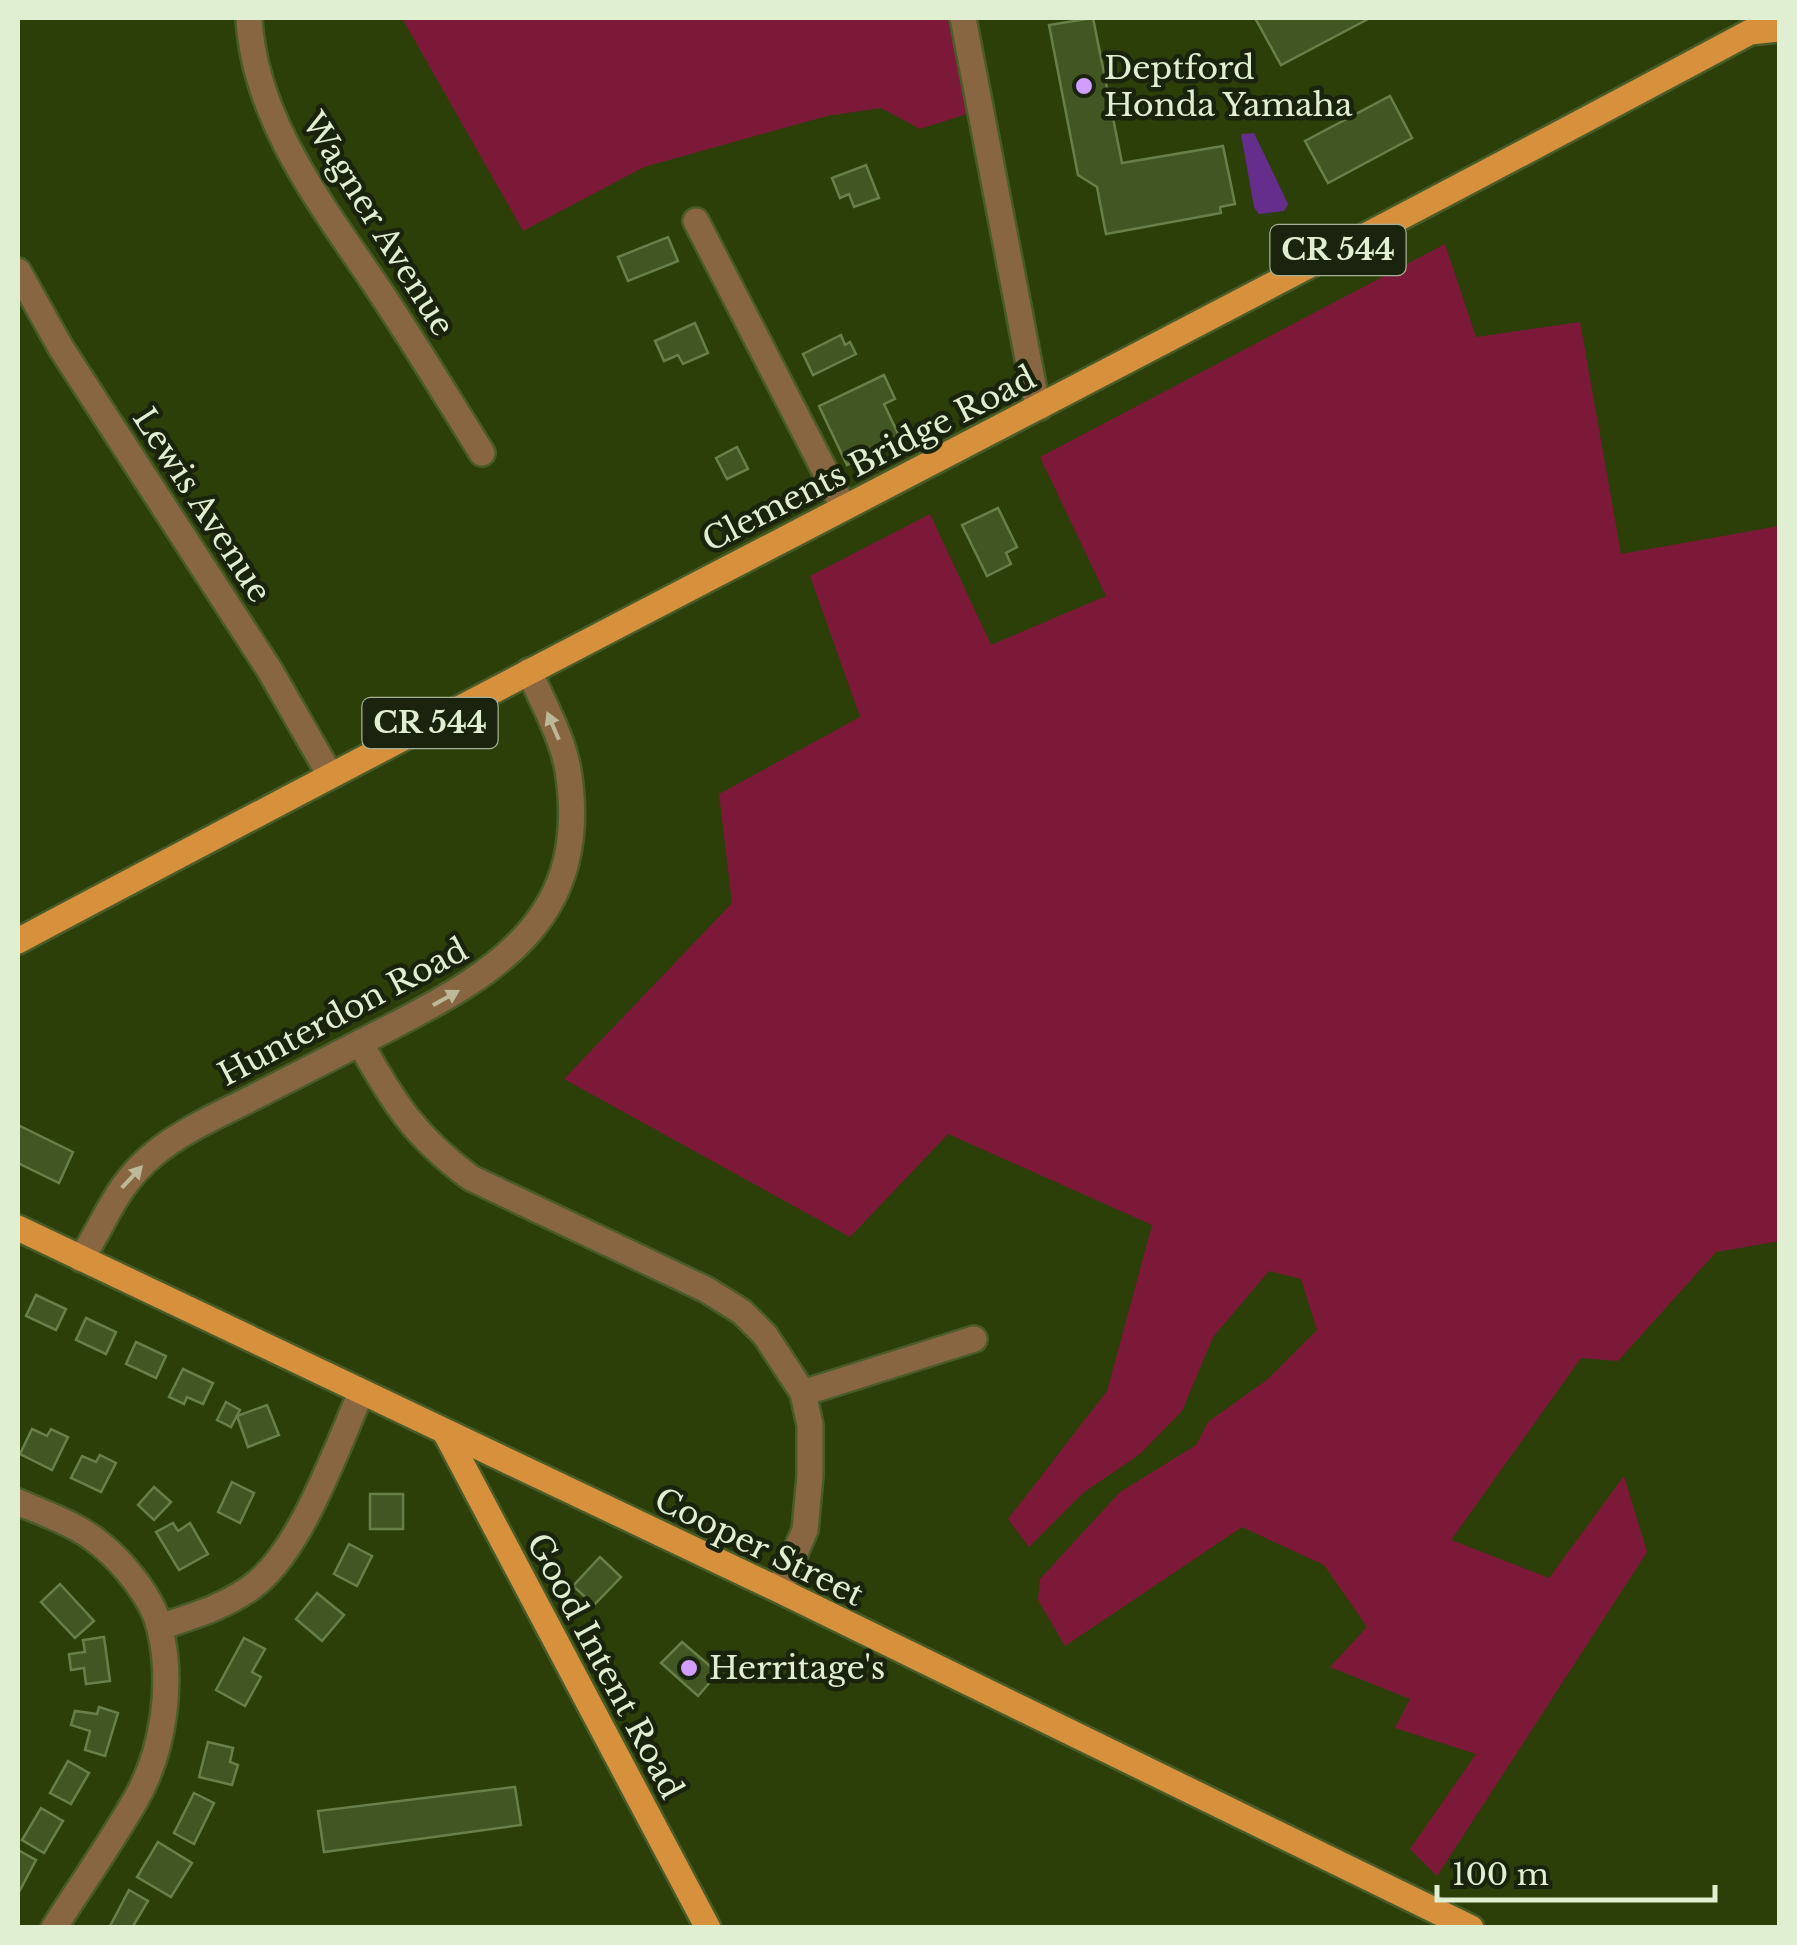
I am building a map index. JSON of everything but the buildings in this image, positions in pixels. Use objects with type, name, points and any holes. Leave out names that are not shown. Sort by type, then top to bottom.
[{"type":"main road","name":"Clements Bridge Road","points":[[18,941],[1040,407],[1755,25],[1780,29]]},
{"type":"main road","name":"Cooper Street","points":[[18,1228],[779,1590],[1471,1928]]},
{"type":"main road","name":"Good Intent Road","points":[[446,1434],[708,1928]]},
{"type":"street","name":"Wagner Avenue","points":[[249,18],[250,47],[264,95],[300,168],[482,453]]},
{"type":"street","points":[[964,18],[1040,407]]},
{"type":"street","points":[[696,220],[844,508]]},
{"type":"street","name":"Lewis Avenue","points":[[18,271],[61,348],[259,653],[330,775]]},
{"type":"street","name":"Hunterdon Road","points":[[81,1259],[106,1209],[126,1181],[156,1152],[228,1110],[453,995],[502,962],[544,914],[570,840],[571,804],[568,768],[560,742],[529,671]]},
{"type":"street","points":[[360,1043],[396,1105],[422,1138],[471,1178],[706,1290],[742,1312],[765,1335],[804,1393],[810,1425],[805,1530],[779,1590]]},
{"type":"street","points":[[804,1393],[974,1338]]},
{"type":"street","points":[[160,1627],[207,1611],[259,1582],[284,1553],[362,1392]]},
{"type":"street","points":[[18,1502],[80,1530],[101,1544],[145,1596],[160,1627],[165,1672],[162,1723],[138,1797],[54,1928]]},
{"type":"shaded area","points":[[402,18],[949,18],[967,114],[920,129],[881,108],[827,116],[644,167],[523,231]]},
{"type":"shaded area","points":[[1254,133],[1288,204],[1284,211],[1259,214],[1254,207],[1241,134]]},
{"type":"shaded area","points":[[1445,244],[1476,337],[1580,322],[1621,554],[1779,526],[1780,1241],[1716,1252],[1618,1361],[1581,1358],[1451,1540],[1549,1578],[1624,1476],[1647,1552],[1437,1876],[1410,1849],[1476,1754],[1395,1728],[1410,1699],[1330,1667],[1367,1627],[1324,1565],[1242,1527],[1065,1646],[1038,1600],[1040,1579],[1120,1492],[1196,1445],[1208,1422],[1268,1379],[1317,1330],[1301,1279],[1269,1271],[1213,1337],[1182,1411],[1140,1454],[1083,1493],[1029,1547],[1008,1519],[1107,1391],[1152,1225],[948,1134],[850,1237],[564,1079],[732,903],[719,794],[860,717],[810,576],[930,514],[991,645],[1106,596],[1040,457]]},
{"type":"place","name":"Deptford Honda Yamaha","points":[[1084,86]]},
{"type":"place","name":"Herritage's","points":[[689,1668]]}]
